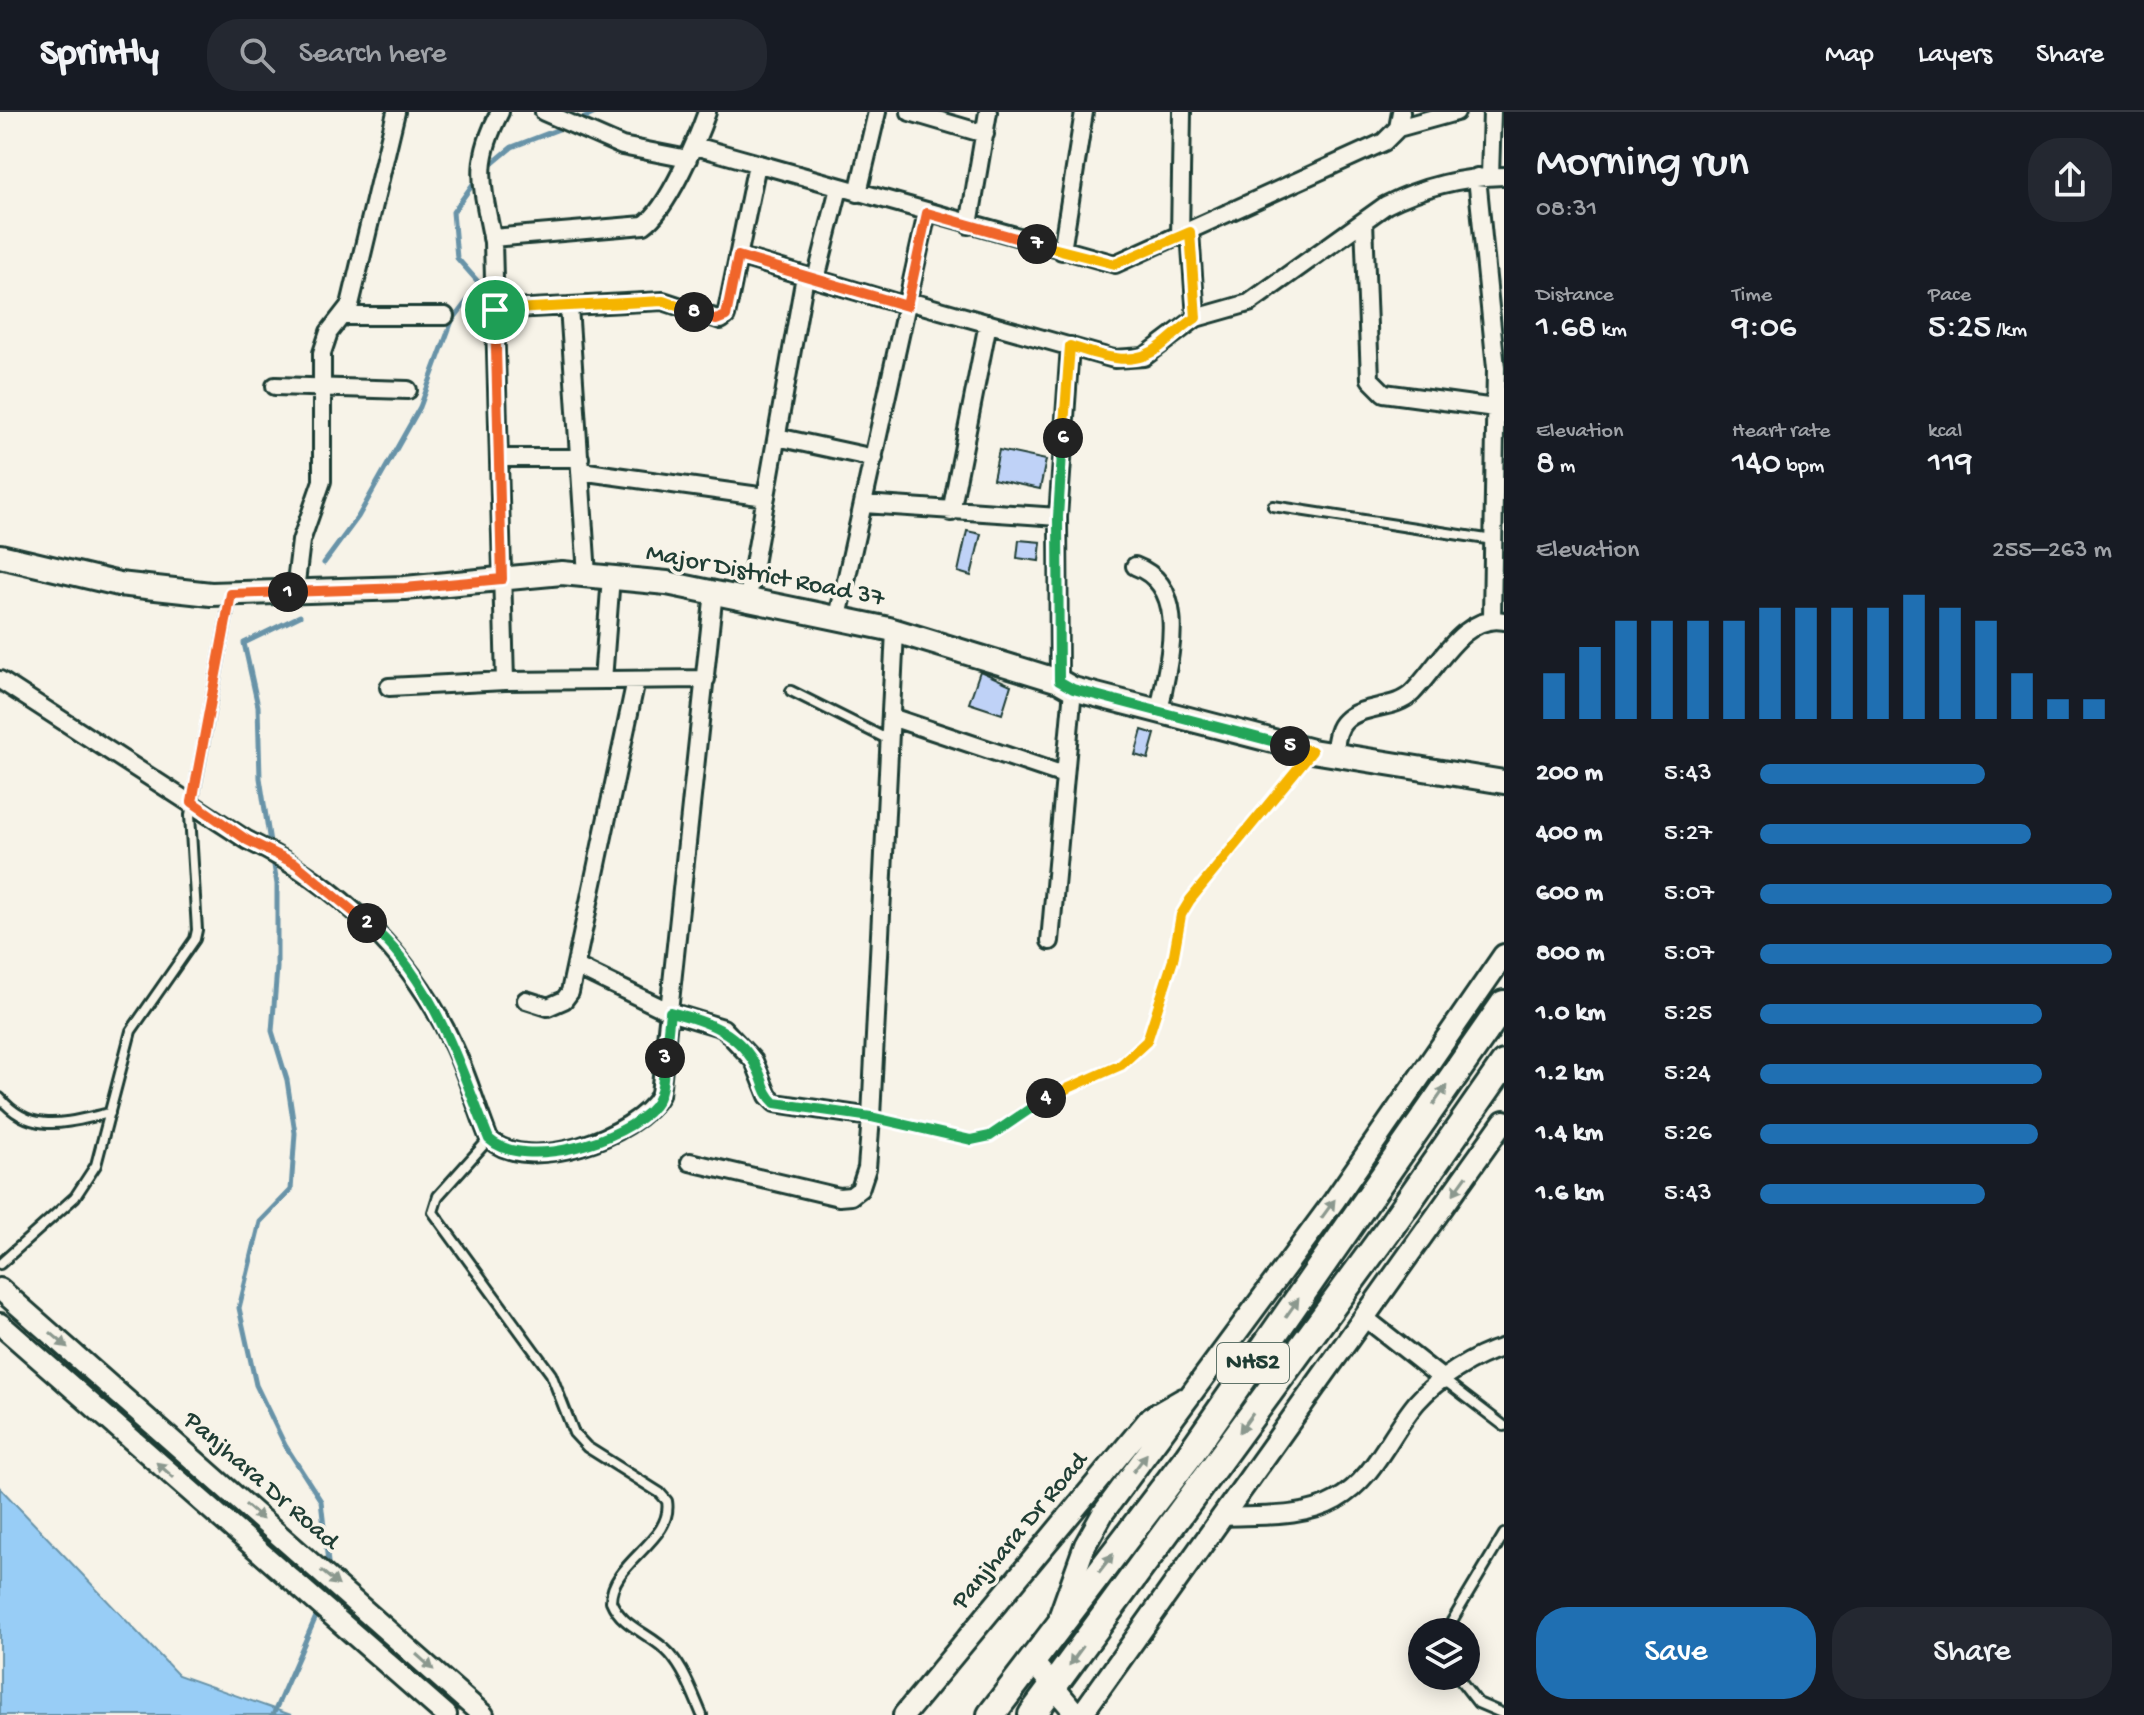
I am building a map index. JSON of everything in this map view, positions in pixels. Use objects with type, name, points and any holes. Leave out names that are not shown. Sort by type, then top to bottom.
[{"type":"highway","name":"NH52","points":[[991,1715],[1188,1457],[1504,1004]]},
{"type":"highway","name":"NH52","points":[[1032,1715],[1391,1226],[1504,1064]]},
{"type":"main road","name":"Major District Road 37","points":[[0,556],[119,584],[231,594],[405,588],[562,573],[714,591],[895,631],[1159,713],[1323,753],[1504,782]]},
{"type":"street","points":[[295,591],[301,541],[322,481],[322,387],[326,342],[329,332],[345,316],[350,305],[396,112]]},
{"type":"street","points":[[500,112],[482,153],[479,168],[482,199],[492,238],[505,681]]},
{"type":"street","points":[[492,238],[644,225],[655,215],[691,152],[707,112]]},
{"type":"street","points":[[858,193],[877,112]]},
{"type":"street","points":[[910,112],[985,134]]},
{"type":"street","points":[[969,225],[988,112]]},
{"type":"street","points":[[1062,251],[1084,112]]},
{"type":"street","points":[[1182,112],[1185,234],[1196,318]]},
{"type":"street","points":[[548,114],[603,140],[757,164],[1115,264],[1384,142],[1399,120],[1456,112]]},
{"type":"street","points":[[1323,753],[1349,717],[1410,696],[1473,624],[1498,620],[1493,540],[1492,112]]},
{"type":"street","points":[[495,310],[668,301],[721,320],[726,316],[757,164]]},
{"type":"street","points":[[738,256],[1114,359],[1132,360],[1158,349],[1196,318],[1249,303],[1404,196],[1490,177]]},
{"type":"street","points":[[748,598],[810,277],[839,188]]},
{"type":"street","points":[[838,617],[927,213]]},
{"type":"street","points":[[1364,221],[1370,379],[1376,388],[1384,393],[1495,408]]},
{"type":"street","points":[[569,306],[587,575]]},
{"type":"street","points":[[345,316],[445,316]]},
{"type":"street","points":[[951,512],[988,323]]},
{"type":"street","points":[[1050,941],[1064,775],[1066,685],[1058,517],[1070,346]]},
{"type":"street","points":[[275,386],[408,390]]},
{"type":"street","points":[[777,437],[874,458]]},
{"type":"street","points":[[499,458],[580,464],[766,497]]},
{"type":"street","points":[[864,504],[1058,517]]},
{"type":"street","points":[[1135,566],[1157,580],[1169,599],[1173,619],[1159,713]]},
{"type":"street","points":[[603,680],[611,577]]},
{"type":"street","points":[[0,680],[247,840],[296,864],[393,948],[454,1046],[489,1139],[499,1148],[526,1154],[574,1147],[616,1133],[653,1107],[660,1095],[714,591]]},
{"type":"street","points":[[690,1162],[839,1197],[851,1196],[860,1189],[867,1168],[871,1117],[895,631]]},
{"type":"street","points":[[389,687],[505,681],[706,679]]},
{"type":"street","points":[[526,1000],[548,1007],[564,1000],[577,967],[636,680]]},
{"type":"street","points":[[891,717],[1064,775]]},
{"type":"street","points":[[1054,1630],[1085,1545],[1103,1513],[1334,1201],[1504,955]]},
{"type":"street","points":[[577,967],[670,1012],[723,1028],[754,1061],[768,1096],[775,1103],[871,1117]]},
{"type":"street","points":[[1032,1661],[1079,1715],[1504,1121]]},
{"type":"street","name":"Panjhara Dr Road","points":[[0,1289],[368,1610],[483,1715]]},
{"type":"street","points":[[1364,1317],[1444,1380]]},
{"type":"street","name":"Panjhara Dr Road","points":[[0,1324],[446,1715]]},
{"type":"street","points":[[1222,1517],[1298,1512],[1334,1501],[1356,1485],[1380,1459],[1419,1400],[1485,1353],[1504,1347]]},
{"type":"street","name":"Panjhara Dr Road","points":[[904,1715],[1150,1418],[1190,1395]]},
{"type":"lane","points":[[1273,506],[1493,540]]},
{"type":"lane","points":[[0,1264],[85,1184],[96,1165],[131,1031],[195,939],[197,910],[189,830],[231,594]]},
{"type":"lane","points":[[791,691],[889,740]]},
{"type":"lane","points":[[0,1098],[28,1122],[41,1124],[110,1113]]},
{"type":"lane","points":[[489,1139],[438,1196],[433,1212],[551,1374],[574,1433],[587,1447],[660,1493],[667,1501],[666,1519],[615,1582],[611,1601],[624,1622],[657,1642],[679,1665],[702,1715]]},
{"type":"lane","points":[[1444,1380],[1504,1426]]},
{"type":"lane","points":[[1454,1618],[1504,1534]]},
{"type":"lane","points":[[1468,1690],[1478,1703],[1504,1714]]},
{"type":"path","points":[[871,1117],[971,1140],[990,1136],[1052,1094],[1121,1065],[1137,1054],[1147,1041],[1173,960],[1181,915],[1190,900],[1323,753]]},
{"type":"water","points":[[0,1488],[178,1675],[291,1715],[0,1715]]},
{"type":"building","points":[[999,450],[1046,460],[1040,489],[993,479]]},
{"type":"building","points":[[967,531],[981,534],[971,576],[958,572]]},
{"type":"building","points":[[1019,540],[1041,542],[1039,561],[1017,558]]},
{"type":"building","points":[[980,671],[1011,685],[1002,714],[969,703]]},
{"type":"building","points":[[1142,730],[1155,734],[1148,759],[1135,755]]},
{"type":"waterway","points":[[576,122],[597,112]]},
{"type":"waterway","points":[[488,167],[512,147],[567,126]]},
{"type":"waterway","points":[[324,563],[358,517],[420,407],[452,321],[480,284],[457,258],[453,212],[478,177]]},
{"type":"waterway","points":[[271,849],[260,778],[258,706],[244,643],[300,616]]},
{"type":"waterway","points":[[273,859],[277,884],[277,968],[272,1031],[287,1080],[295,1133],[291,1190],[260,1222],[239,1308],[256,1385],[285,1445],[321,1501],[329,1571]]},
{"type":"waterway","points":[[273,1715],[318,1612]]},
{"type":"route","points":[[927,213],[1110,264],[1129,260],[1190,232],[1196,318],[1183,325],[1158,349],[1132,360],[1114,359],[1070,346],[1058,517],[1059,681],[1073,689],[1159,713],[1312,751],[1197,889],[1181,915],[1173,960],[1147,1041],[1137,1054],[1121,1065],[1052,1094],[990,1136],[971,1140],[871,1117],[775,1103],[764,1089],[754,1061],[723,1028],[707,1020],[670,1012],[660,1095],[653,1107],[616,1133],[594,1142],[526,1154],[499,1148],[489,1139],[454,1046],[393,948],[296,864],[247,840],[192,802],[231,594],[405,588],[502,579],[495,310],[668,301],[709,319],[721,320],[726,316],[738,256],[907,306],[927,213]]}]
